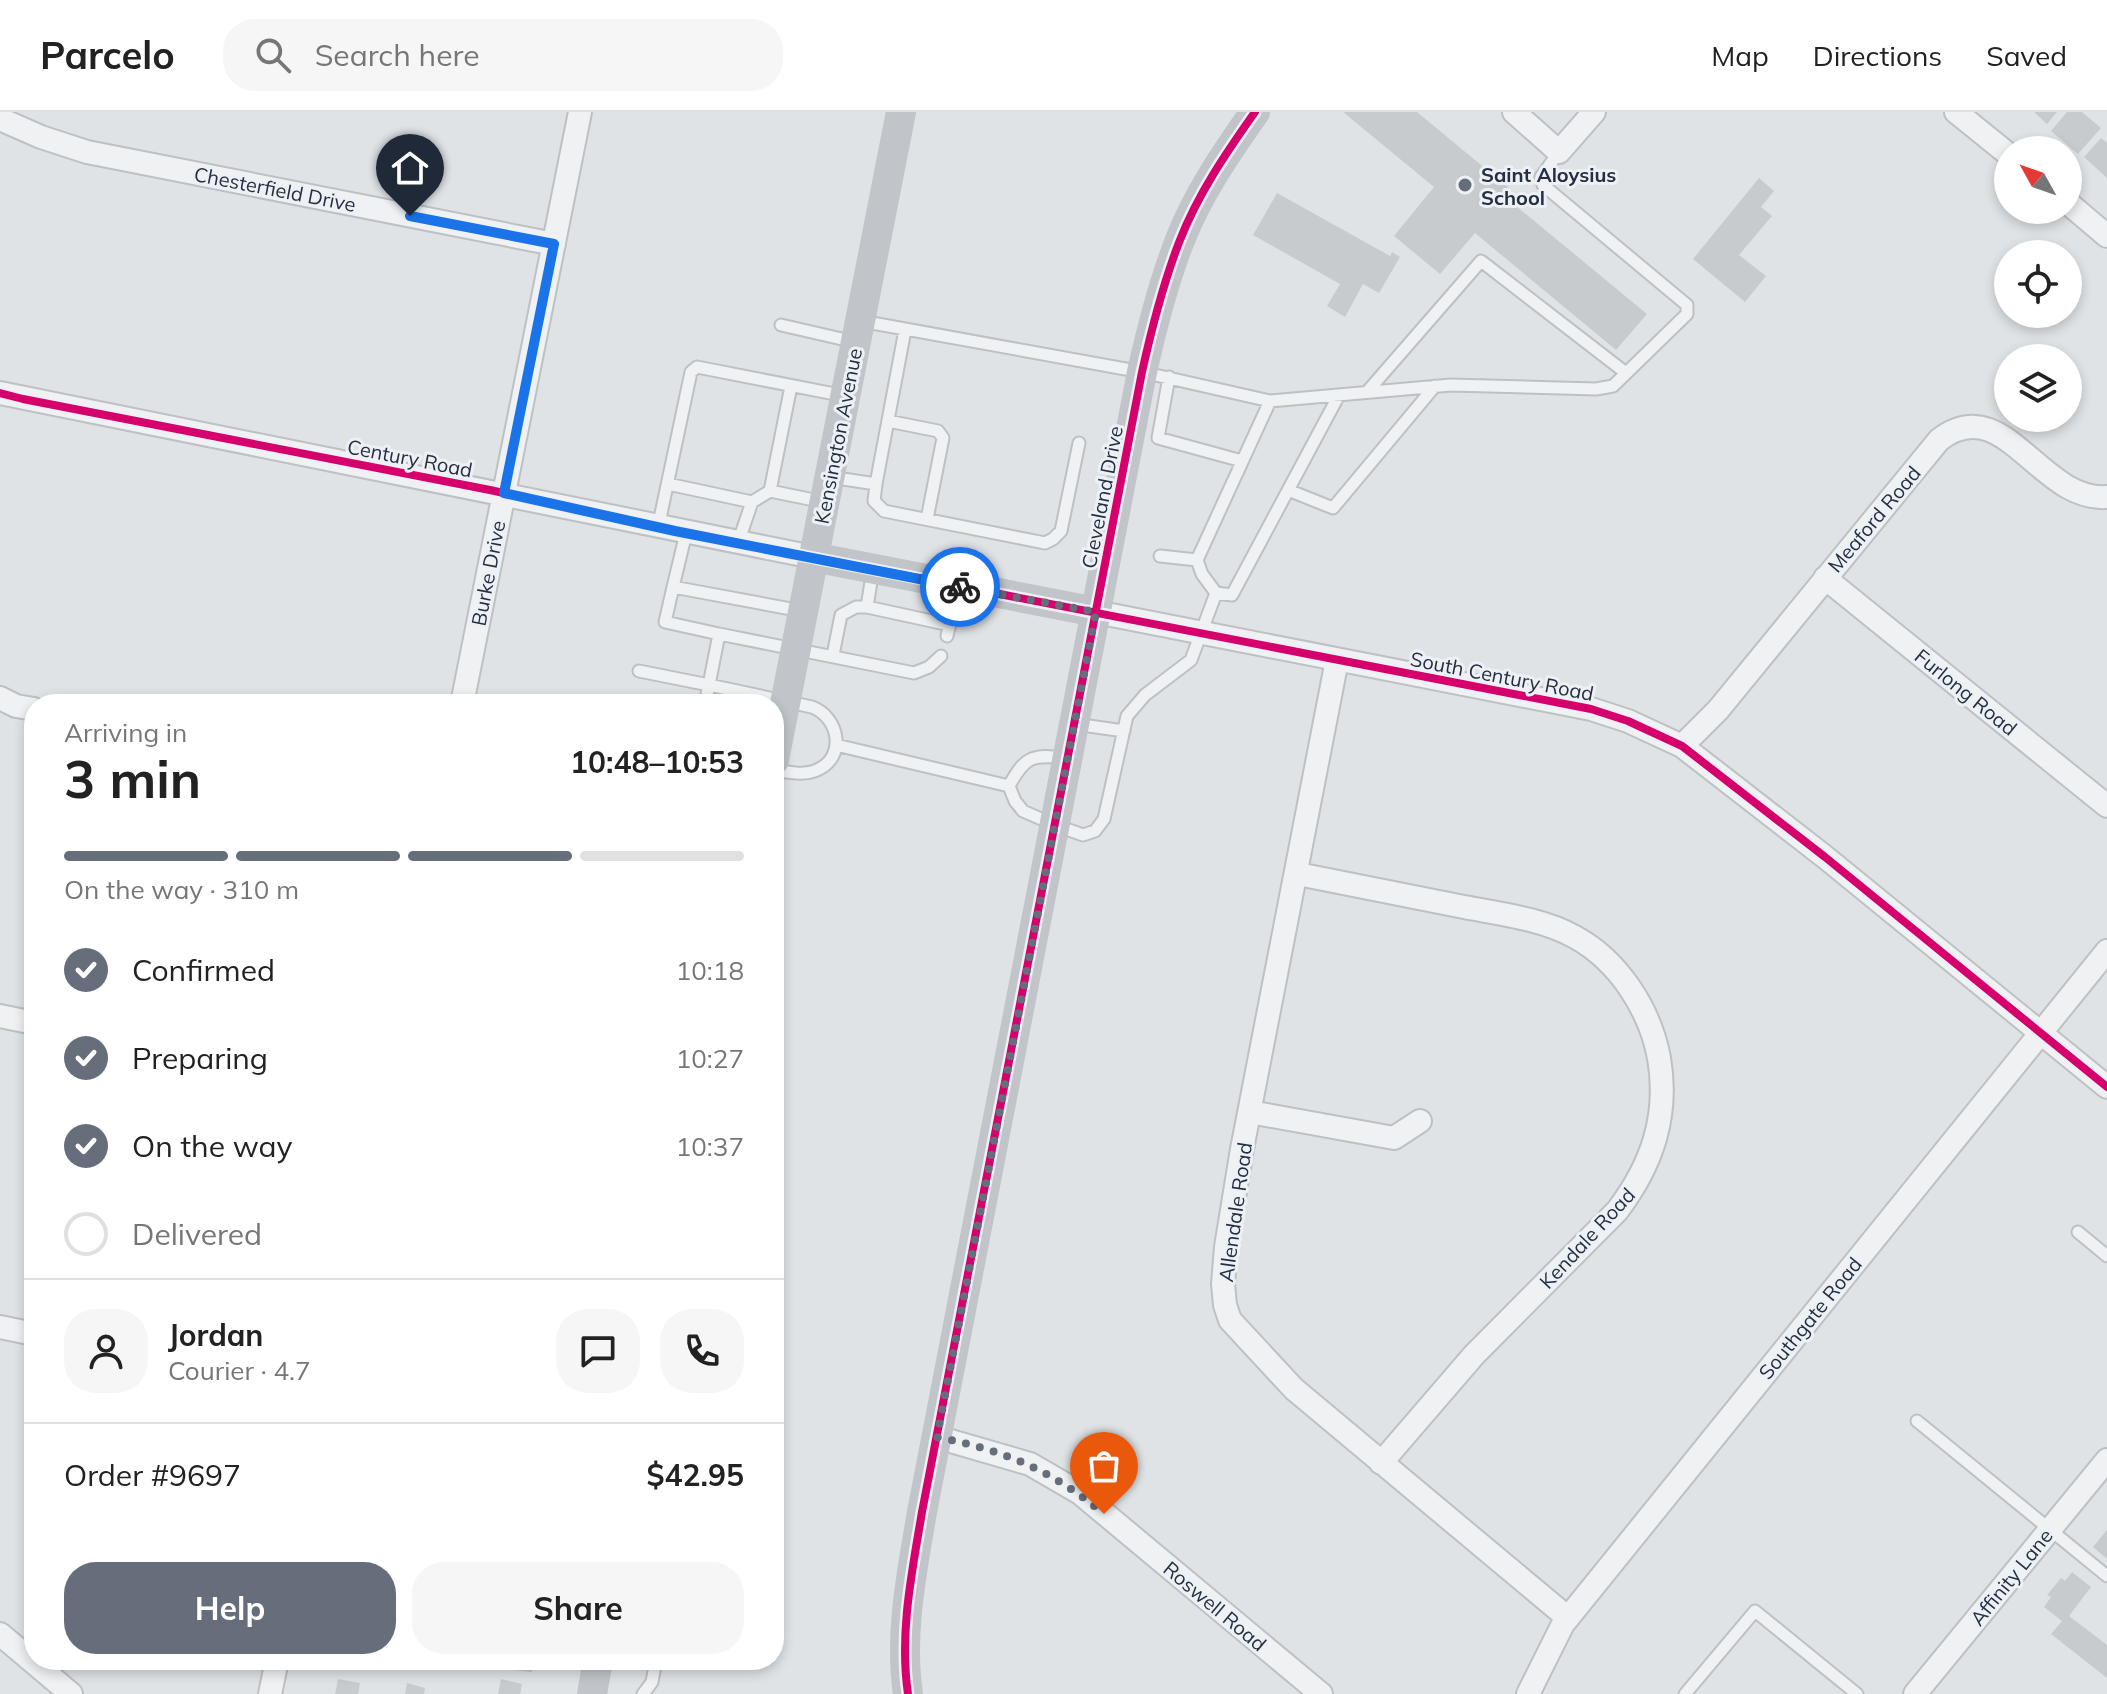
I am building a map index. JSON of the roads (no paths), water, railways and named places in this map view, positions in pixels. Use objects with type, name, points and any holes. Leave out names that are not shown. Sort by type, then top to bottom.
[{"type":"street","name":"Burke Drive","points":[[464,694],[580,112]]},
{"type":"street","name":"Kensington Avenue","points":[[784,706],[901,112]]},
{"type":"street","name":"Cleveland Drive","points":[[908,1694],[905,1647],[908,1599],[929,1475],[1096,612],[1156,374],[1155,315],[1181,237],[1223,157],[1255,112]]},
{"type":"street","points":[[1514,112],[1559,152],[1594,112]]},
{"type":"street","points":[[1956,112],[1994,143]]},
{"type":"street","name":"Chesterfield Drive","points":[[0,119],[87,152],[554,244]]},
{"type":"street","points":[[2082,215],[2107,236]]},
{"type":"street","name":"Century Road","points":[[0,393],[504,493],[658,528],[1096,612]]},
{"type":"street","name":"Meaford Road","points":[[1682,746],[1718,710],[1948,432],[1980,426],[1995,430],[2066,488],[2081,495],[2107,497]]},
{"type":"street","name":"Furlong Road","points":[[1825,578],[2107,806]]},
{"type":"street","name":"South Century Road","points":[[1096,612],[1591,709],[1628,721],[1682,746],[1825,857],[2107,1087]]},
{"type":"street","name":"Allendale Road","points":[[1337,660],[1226,1247],[1223,1284],[1230,1320],[1294,1389],[1568,1618]]},
{"type":"street","points":[[0,698],[24,707]]},
{"type":"street","name":"Kendale Road","points":[[1298,874],[1526,920],[1577,937],[1606,961],[1631,989],[1646,1016],[1657,1046],[1661,1071],[1659,1130],[1637,1184],[1617,1211],[1474,1355],[1381,1463]]},
{"type":"street","name":"Southgate Road","points":[[1528,1694],[1568,1618],[2107,951]]},
{"type":"street","points":[[0,1016],[24,1021]]},
{"type":"street","points":[[1250,1112],[1394,1138],[1420,1121]]},
{"type":"street","points":[[0,1327],[24,1332]]},
{"type":"street","name":"Roswell Road","points":[[937,1437],[1030,1464],[1080,1493],[1321,1694]]},
{"type":"street","name":"Affinity Lane","points":[[1915,1694],[2107,1460]]},
{"type":"street","points":[[0,1634],[24,1654]]},
{"type":"street","points":[[43,1670],[71,1694]]},
{"type":"street","points":[[270,1694],[275,1670]]},
{"type":"street","points":[[597,1693],[598,1670]]},
{"type":"lane","points":[[781,325],[858,331],[905,330],[1156,374],[1270,401],[1435,386],[1596,389],[1613,386],[1687,314],[1688,309],[1543,185],[1541,177],[1559,152]]},
{"type":"lane","points":[[1367,392],[1481,261],[1626,373]]},
{"type":"lane","points":[[905,330],[874,501],[884,511],[1045,543],[1061,531],[1079,443]]},
{"type":"lane","points":[[658,528],[691,372],[697,367],[845,396]]},
{"type":"lane","points":[[1156,374],[1158,438],[1242,461]]},
{"type":"lane","points":[[770,491],[791,386]]},
{"type":"lane","points":[[1288,490],[1333,508],[1435,386]]},
{"type":"lane","points":[[1270,401],[1197,560],[1202,574],[1216,593],[1232,595],[1339,395]]},
{"type":"lane","points":[[888,421],[938,431],[943,438],[927,519]]},
{"type":"lane","points":[[668,484],[752,502]]},
{"type":"lane","points":[[738,543],[752,502],[770,491],[876,484]]},
{"type":"lane","points":[[686,533],[665,622],[914,673],[929,667],[941,656]]},
{"type":"lane","points":[[1160,556],[1197,560]]},
{"type":"lane","points":[[867,607],[873,569]]},
{"type":"lane","points":[[833,655],[841,615],[856,607],[867,607],[949,630],[958,586]]},
{"type":"lane","points":[[673,587],[803,611]]},
{"type":"lane","points":[[836,745],[1009,786],[1023,811],[1083,835],[1095,831],[1104,819],[1127,716],[1145,695],[1191,660],[1216,593]]},
{"type":"lane","points":[[707,694],[719,634]]},
{"type":"lane","points":[[639,671],[752,694]]},
{"type":"lane","points":[[784,771],[816,771],[830,759],[836,745],[835,727],[826,714],[812,707],[785,701]]},
{"type":"lane","points":[[1074,724],[1124,731]]},
{"type":"lane","points":[[1009,786],[1017,770],[1028,759],[1039,755],[1067,759]]},
{"type":"lane","points":[[2078,1232],[2107,1256]]},
{"type":"lane","points":[[1917,1421],[2107,1576]]},
{"type":"lane","points":[[1685,1694],[1755,1611],[1857,1694]]},
{"type":"lane","points":[[643,1694],[652,1682],[654,1670]]},
{"type":"place","name":"Saint Aloysius School","points":[[1465,185]]}]
